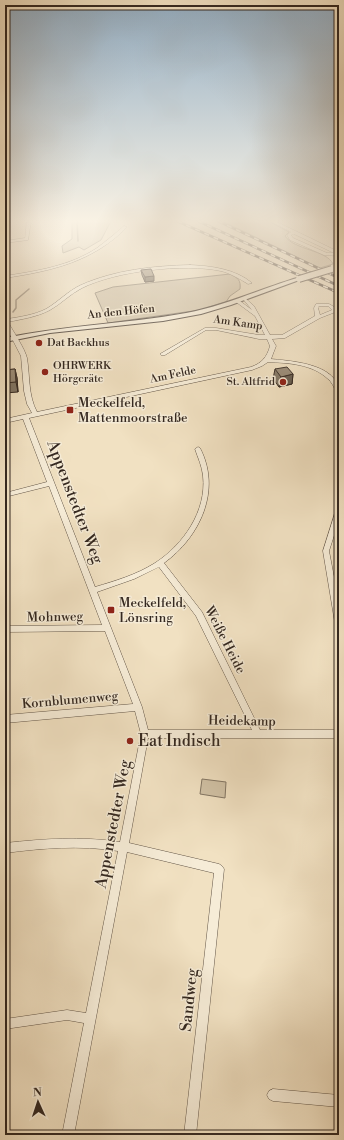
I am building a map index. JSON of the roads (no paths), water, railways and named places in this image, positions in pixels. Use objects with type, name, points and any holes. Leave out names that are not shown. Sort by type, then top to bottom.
[{"type":"street","points":[[5,277],[21,274]]},
{"type":"street","points":[[34,414],[27,391],[24,356],[5,320],[37,314],[83,286],[122,274]]},
{"type":"street","points":[[232,274],[250,283]]},
{"type":"street","name":"An den Höfen","points":[[5,340],[58,330],[184,316],[214,309],[298,278],[314,274]]},
{"type":"street","points":[[241,300],[257,316],[269,338],[272,346],[268,360],[316,368],[330,376],[339,391]]},
{"type":"street","points":[[269,338],[283,337],[318,317]]},
{"type":"street","name":"Am Kamp","points":[[163,354],[205,329],[269,338]]},
{"type":"street","name":"Am Felde","points":[[5,420],[252,368],[262,365],[268,360]]},
{"type":"street","name":"Appenstedter Weg","points":[[25,416],[106,628],[138,707],[145,734],[68,1135]]},
{"type":"street","points":[[93,591],[128,579],[160,563],[181,545],[195,526],[200,516],[206,495],[204,467],[198,449]]},
{"type":"street","points":[[5,495],[51,484]]},
{"type":"street","points":[[339,509],[326,551],[337,593],[339,623]]},
{"type":"street","name":"Weiße Heide","points":[[160,563],[199,614],[258,734]]},
{"type":"street","name":"Mohnweg","points":[[5,629],[106,628]]},
{"type":"street","name":"Kornblumenweg","points":[[5,719],[138,707]]},
{"type":"street","name":"Heidekamp","points":[[145,734],[339,734]]},
{"type":"street","points":[[5,848],[60,843],[89,843],[124,847]]},
{"type":"street","name":"Sandweg","points":[[124,847],[219,869],[190,1135]]},
{"type":"street","points":[[5,1024],[68,1015],[90,1019]]},
{"type":"street","points":[[273,1095],[339,1101]]},
{"type":"waterway","points":[[13,312],[16,308],[16,300],[29,289]]},
{"type":"railway","points":[[297,274],[339,293]]},
{"type":"railway","points":[[313,274],[339,286]]},
{"type":"railway","points":[[331,274],[339,278]]},
{"type":"place","name":"Dat Backhus","points":[[39,343]]},
{"type":"place","name":"OHRWERK Hörgeräte","points":[[45,372]]},
{"type":"place","name":"St. Altfrid","points":[[283,382]]},
{"type":"place","name":"Meckelfeld, Mattenmoorstraße","points":[[70,410]]},
{"type":"place","name":"Meckelfeld, Lönsring","points":[[111,610]]},
{"type":"place","name":"Eat Indisch","points":[[130,741]]}]
